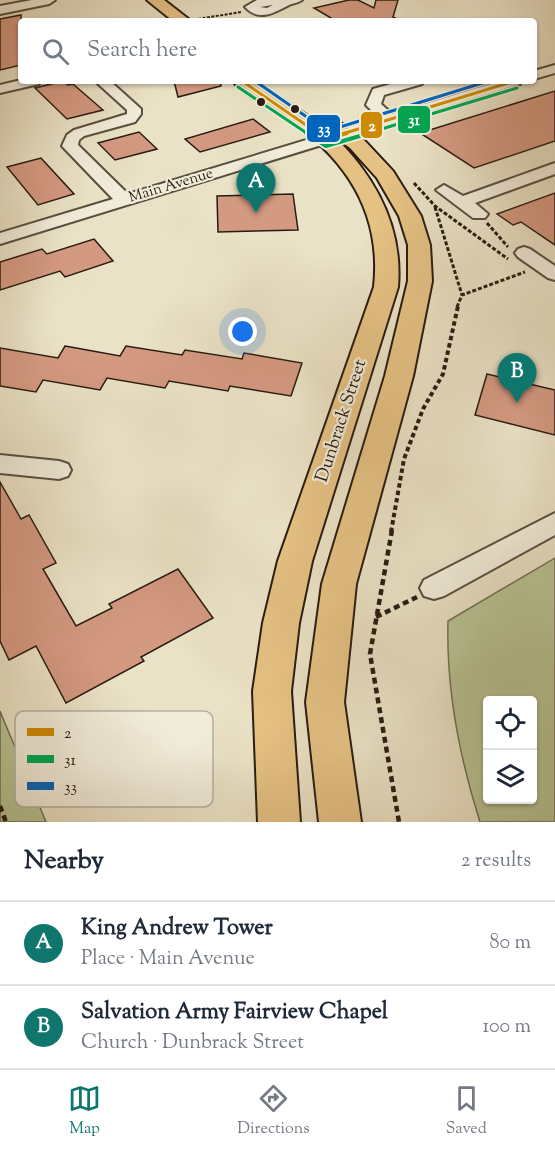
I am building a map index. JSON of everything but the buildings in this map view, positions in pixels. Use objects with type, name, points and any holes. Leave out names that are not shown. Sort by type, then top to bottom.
[{"type":"main road","points":[[148,4],[185,18]]},
{"type":"main road","points":[[148,4],[155,18]]},
{"type":"main road","name":"Dunbrack Street","points":[[247,84],[335,136],[353,171],[374,202],[383,226],[389,268],[386,287],[295,561],[281,623],[272,691],[279,822]]},
{"type":"main road","name":"Dunbrack Street","points":[[271,84],[386,175],[410,216],[419,245],[420,281],[399,376],[339,584],[325,702],[340,822]]},
{"type":"street","points":[[0,10],[49,0]]},
{"type":"street","points":[[253,10],[273,11],[291,1]]},
{"type":"street","points":[[537,74],[555,69]]},
{"type":"street","points":[[0,89],[21,84]]},
{"type":"street","points":[[105,84],[134,109],[134,114],[129,119],[79,133],[72,138],[70,146],[124,200]]},
{"type":"street","points":[[389,119],[373,105],[378,92],[406,84]]},
{"type":"street","name":"Main Avenue","points":[[0,239],[505,84]]},
{"type":"street","points":[[462,202],[555,168]]},
{"type":"street","points":[[444,190],[479,214]]},
{"type":"street","points":[[518,255],[555,274]]},
{"type":"street","points":[[0,464],[59,470]]},
{"type":"street","points":[[434,588],[555,523]]},
{"type":"path","points":[[203,18],[253,10]]},
{"type":"path","points":[[399,822],[370,654],[404,459],[423,409],[443,374],[457,308],[462,295],[435,206]]},
{"type":"path","points":[[462,295],[525,272],[518,255],[479,214]]},
{"type":"path","points":[[376,617],[434,588]]},
{"type":"path","points":[[0,806],[6,822]]},
{"type":"green space","points":[[555,558],[555,822],[480,822],[455,723],[448,621]]},
{"type":"green space","points":[[0,711],[15,747],[15,807],[40,807],[46,822],[0,822]]},
{"type":"transit line","name":"2","points":[[246,84],[326,139],[505,84]]},
{"type":"transit line","name":"33","points":[[259,84],[327,131],[479,84]]},
{"type":"transit line","name":"31","points":[[238,87],[326,146],[517,88]]},
{"type":"place","name":"King Andrew Tower","points":[[256,213]]},
{"type":"place","name":"Salvation Army Fairview Chapel","points":[[517,403]]}]
